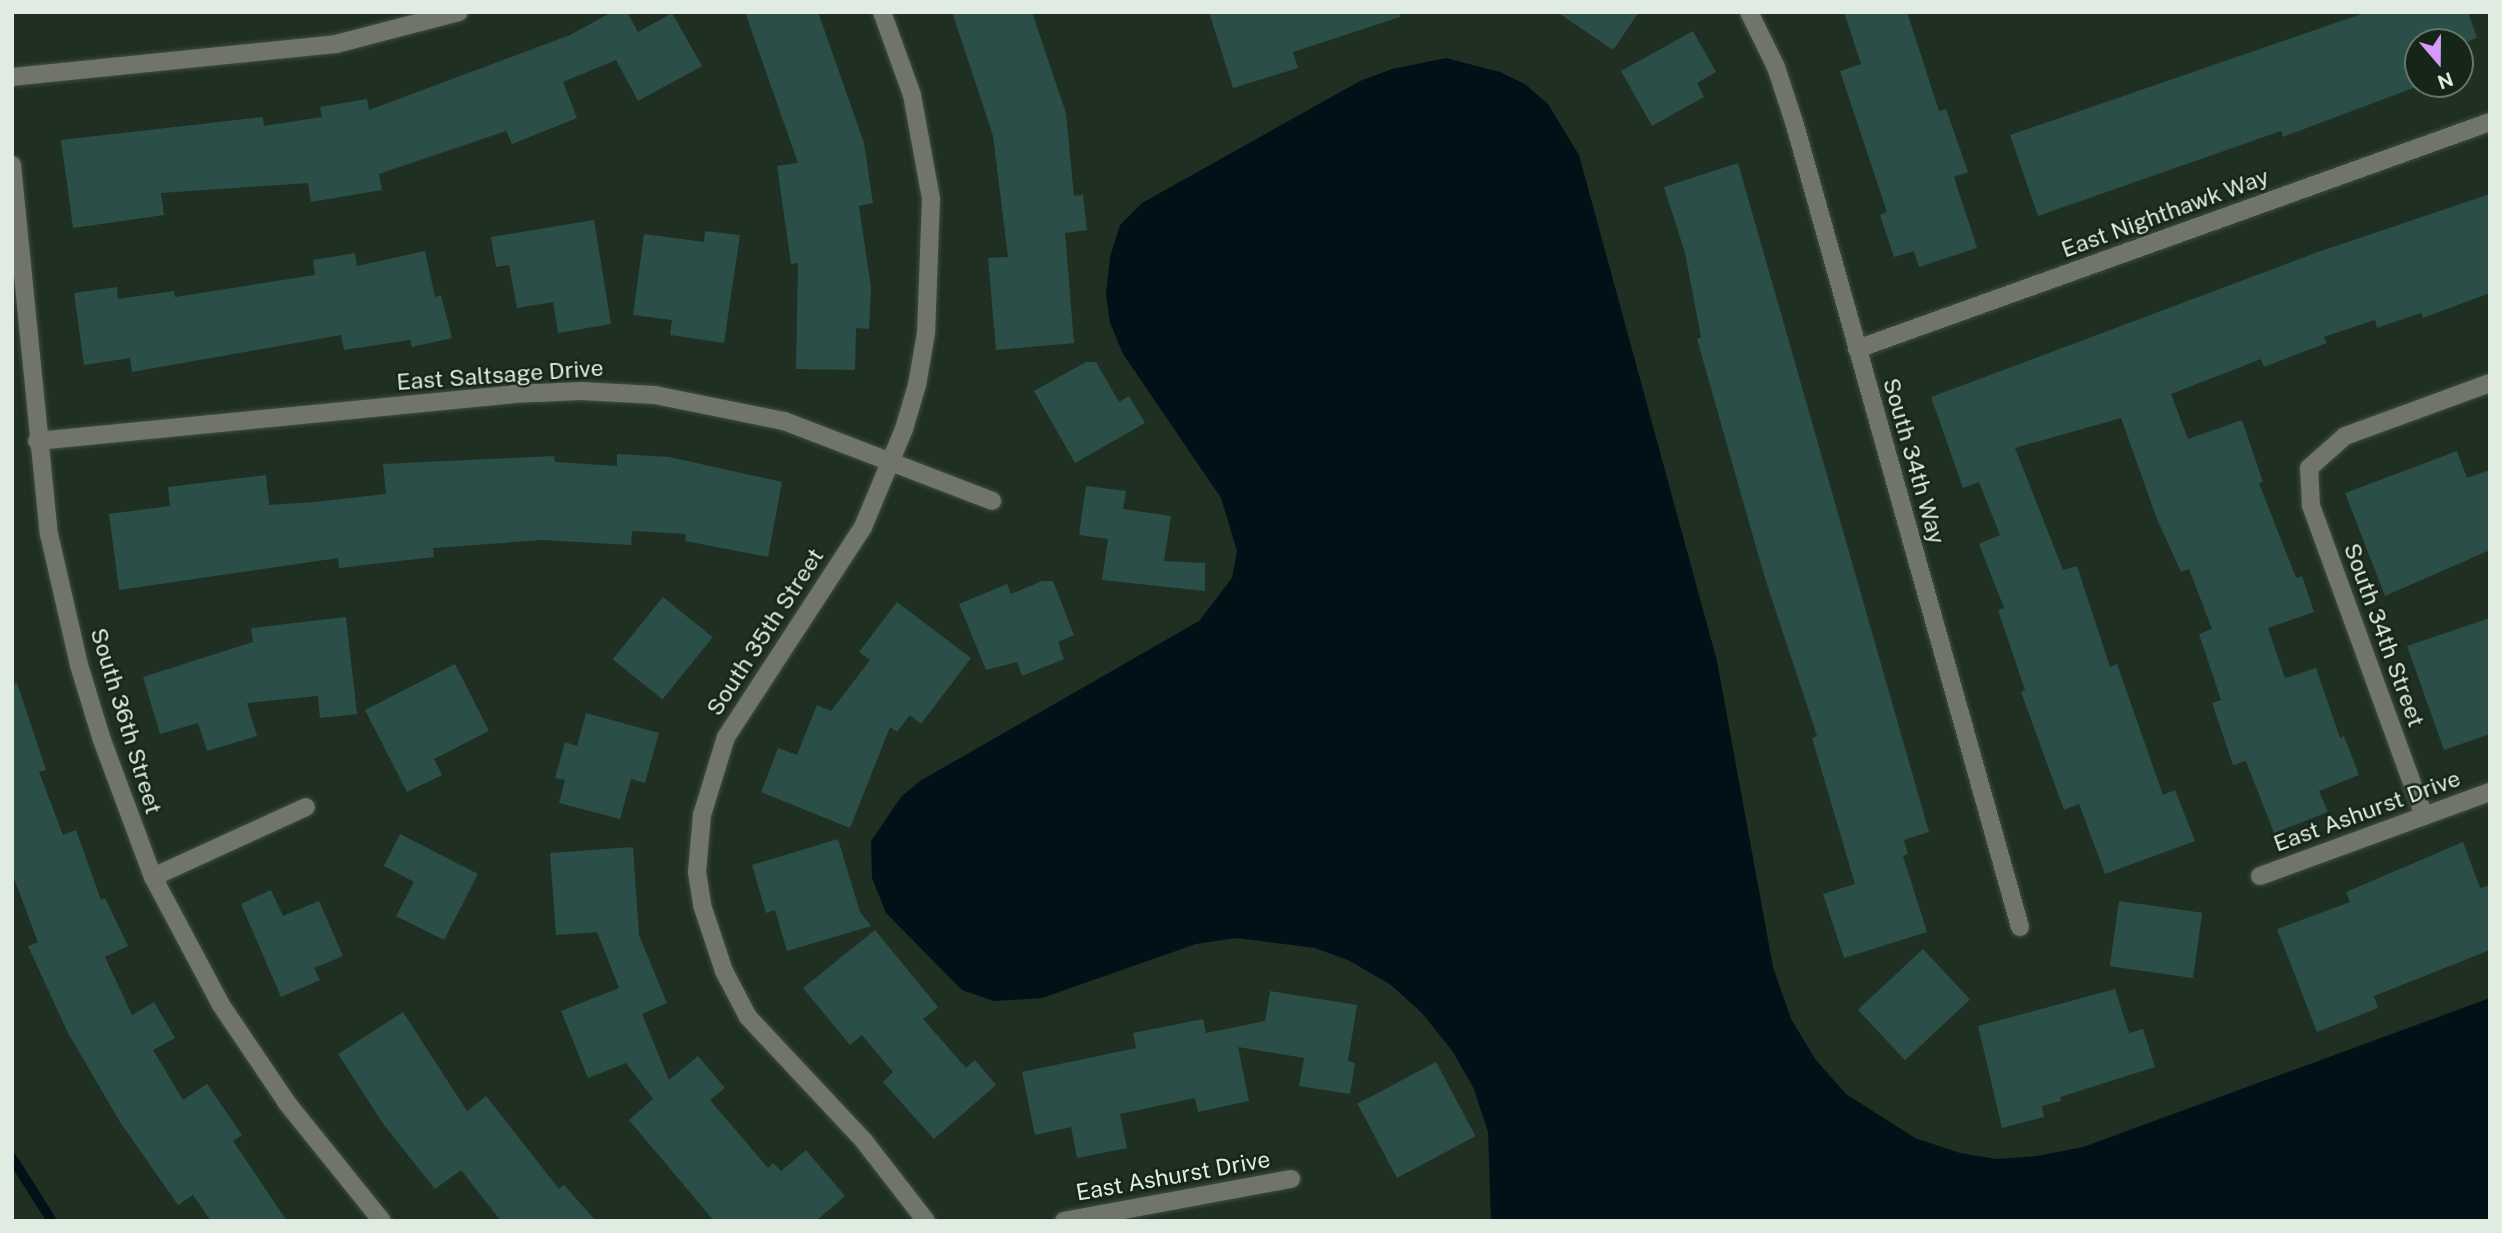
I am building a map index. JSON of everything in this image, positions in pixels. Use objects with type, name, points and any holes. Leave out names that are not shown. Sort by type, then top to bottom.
[{"type":"street","points":[[12,77],[336,44],[459,12]]},
{"type":"street","name":"South 35th Street","points":[[882,12],[912,95],[931,199],[926,333],[917,385],[891,463],[863,527],[726,737],[702,815],[697,873],[702,905],[724,971],[748,1017],[864,1141],[926,1221]]},
{"type":"street","name":"South 34th Way","points":[[1749,12],[1776,67],[1795,125],[2020,927]]},
{"type":"street","name":"East Nighthawk Way","points":[[1857,349],[2490,122]]},
{"type":"street","name":"South 36th Street","points":[[12,165],[37,441],[50,534],[79,665],[153,877],[228,1016],[294,1113],[382,1221]]},
{"type":"street","name":"South 34th Street","points":[[2424,816],[2311,505],[2309,468],[2345,436],[2490,383]]},
{"type":"street","name":"East Saltsage Drive","points":[[37,441],[580,391],[717,404],[784,421],[992,501]]},
{"type":"street","name":"East Ashurst Drive","points":[[2260,876],[2490,792]]},
{"type":"street","points":[[153,877],[306,807]]},
{"type":"street","name":"East Ashurst Drive","points":[[1064,1221],[1291,1179]]},
{"type":"shaded area","points":[[1446,58],[1500,72],[1525,84],[1548,104],[1579,155],[1717,661],[1773,967],[1791,1019],[1816,1060],[1846,1094],[1915,1138],[1960,1153],[1996,1159],[2037,1156],[2083,1147],[2490,998],[2490,1221],[1491,1221],[1488,1132],[1474,1089],[1453,1052],[1422,1013],[1391,985],[1350,961],[1315,948],[1237,938],[1196,944],[1042,998],[994,1001],[962,990],[886,913],[872,878],[871,841],[901,797],[920,781],[1199,621],[1232,578],[1237,551],[1221,498],[1123,354],[1110,323],[1106,294],[1110,257],[1120,225],[1142,203],[1360,81],[1392,69]]},
{"type":"building","points":[[612,12],[627,12],[638,32],[672,13],[702,66],[638,101],[616,60],[563,82],[577,118],[512,144],[506,131],[379,174],[382,190],[311,202],[308,183],[161,193],[164,215],[73,228],[61,140],[263,117],[264,126],[322,117],[320,107],[367,99],[369,110],[570,35]]},
{"type":"building","points":[[745,12],[818,12],[864,143],[873,203],[859,206],[871,288],[869,329],[856,328],[855,370],[796,369],[798,263],[791,264],[777,166],[798,163]]},
{"type":"building","points":[[952,12],[1032,12],[1066,113],[1074,196],[1083,195],[1087,230],[1065,233],[1074,343],[996,350],[988,258],[1008,257],[993,136]]},
{"type":"building","points":[[1209,12],[1399,12],[1400,17],[1293,52],[1298,68],[1233,88]]},
{"type":"building","points":[[1557,12],[1639,12],[1613,50]]},
{"type":"building","points":[[1844,12],[1907,12],[1939,111],[1946,109],[1968,172],[1954,177],[1977,248],[1919,267],[1914,251],[1894,257],[1880,215],[1887,212],[1840,71],[1861,64]]},
{"type":"building","points":[[2367,12],[2468,12],[2474,28],[2404,28],[2404,92],[2283,137],[2281,131],[2038,216],[2010,135]]},
{"type":"building","points":[[1693,31],[1716,72],[1697,83],[1704,97],[1652,126],[1621,71]]},
{"type":"building","points":[[1738,163],[1929,832],[1904,840],[1908,854],[1903,856],[1927,932],[1844,958],[1823,894],[1855,884],[1812,738],[1817,736],[1764,575],[1697,339],[1701,337],[1685,253],[1664,187]]},
{"type":"building","points":[[2490,194],[2490,293],[2423,318],[2421,313],[2377,328],[2375,320],[2324,337],[2327,343],[2264,367],[2261,359],[2171,394],[2188,439],[2242,420],[2263,482],[2259,483],[2296,578],[2302,576],[2314,612],[2268,628],[2285,678],[2316,668],[2340,738],[2344,736],[2359,775],[2319,791],[2328,812],[2274,833],[2246,761],[2233,765],[2212,703],[2221,700],[2199,634],[2212,629],[2189,569],[2181,572],[2157,519],[2121,418],[2015,448],[2063,570],[2077,566],[2110,667],[2117,664],[2163,795],[2175,790],[2195,841],[2105,874],[2079,804],[2064,810],[2021,692],[2025,690],[1998,610],[2004,608],[1979,544],[2000,535],[1979,482],[1963,488],[1931,397],[2315,253]]},
{"type":"building","points":[[594,220],[611,324],[558,333],[553,302],[517,308],[509,265],[496,267],[491,237]]},
{"type":"building","points":[[705,231],[740,235],[724,343],[670,335],[672,320],[633,315],[644,234],[704,242]]},
{"type":"building","points":[[425,251],[435,297],[441,295],[452,338],[412,347],[410,340],[344,350],[341,335],[132,372],[130,358],[84,365],[74,293],[117,287],[118,299],[174,291],[175,297],[315,275],[313,260],[355,253],[357,266]]},
{"type":"building","points":[[1086,362],[1096,362],[1119,402],[1129,396],[1145,423],[1075,463],[1034,391]]},
{"type":"building","points":[[2457,451],[2467,478],[2490,470],[2490,550],[2385,596],[2345,493]]},
{"type":"building","points":[[617,454],[669,457],[782,482],[768,557],[685,541],[686,534],[632,531],[631,545],[543,540],[433,548],[434,557],[339,568],[338,558],[119,590],[109,514],[170,506],[168,487],[266,475],[269,505],[314,502],[386,494],[383,464],[554,456],[555,462],[617,466]]},
{"type":"building","points":[[1086,486],[1126,491],[1123,509],[1171,516],[1164,561],[1205,563],[1205,591],[1102,580],[1108,539],[1079,535]]},
{"type":"building","points":[[1042,581],[1053,581],[1074,635],[1058,642],[1064,659],[1022,676],[1017,662],[986,670],[959,604],[1007,584],[1011,594]]},
{"type":"building","points":[[663,597],[713,637],[662,699],[613,659]]},
{"type":"building","points":[[897,602],[971,658],[921,724],[910,715],[897,732],[890,727],[850,828],[761,792],[778,748],[797,755],[817,705],[831,711],[870,660],[859,652]]},
{"type":"building","points":[[346,617],[357,714],[320,718],[318,696],[247,703],[257,736],[207,751],[198,723],[160,734],[143,677],[253,642],[251,628]]},
{"type":"building","points":[[2490,618],[2490,734],[2444,750],[2407,646]]},
{"type":"building","points":[[455,664],[489,731],[434,759],[442,775],[407,792],[365,710]]},
{"type":"building","points":[[17,683],[46,770],[39,772],[63,835],[76,830],[101,900],[105,898],[128,946],[105,957],[132,1015],[154,1002],[175,1038],[153,1050],[183,1100],[207,1084],[242,1135],[233,1141],[287,1221],[211,1221],[193,1195],[178,1205],[120,1122],[68,1033],[28,946],[38,942],[12,873],[12,684]]},
{"type":"building","points":[[586,713],[659,733],[645,783],[631,779],[620,819],[559,803],[565,780],[555,778],[565,742],[577,746]]},
{"type":"building","points":[[400,834],[478,874],[444,940],[396,916],[414,882],[384,866]]},
{"type":"building","points":[[838,839],[860,912],[871,926],[787,951],[775,910],[766,913],[752,865]]},
{"type":"building","points":[[2463,842],[2480,888],[2490,885],[2490,950],[2374,996],[2378,1008],[2317,1032],[2277,929],[2350,902],[2346,892]]},
{"type":"building","points":[[633,847],[639,935],[667,1003],[642,1014],[669,1080],[698,1056],[725,1088],[710,1100],[768,1168],[773,1163],[781,1171],[806,1150],[845,1196],[816,1221],[714,1221],[629,1120],[653,1099],[626,1063],[588,1078],[561,1011],[619,988],[597,932],[556,935],[550,853]]},
{"type":"building","points":[[271,890],[283,916],[319,901],[343,956],[314,968],[320,980],[281,997],[241,904]]},
{"type":"building","points":[[2119,901],[2202,913],[2193,978],[2110,966]]},
{"type":"building","points":[[875,930],[938,1007],[923,1019],[966,1068],[975,1060],[996,1085],[934,1139],[883,1082],[893,1072],[862,1035],[850,1045],[803,988]]},
{"type":"building","points":[[1923,949],[1970,999],[1905,1060],[1858,1010]]},
{"type":"building","points":[[2115,989],[2129,1033],[2143,1029],[2155,1067],[2060,1097],[2061,1101],[2042,1106],[2044,1117],[2002,1128],[1978,1026]]},
{"type":"building","points":[[1270,991],[1357,1005],[1348,1061],[1355,1063],[1350,1094],[1299,1086],[1304,1058],[1238,1047],[1249,1101],[1198,1112],[1195,1098],[1120,1114],[1127,1148],[1077,1158],[1071,1127],[1035,1135],[1022,1072],[1136,1048],[1133,1033],[1203,1019],[1206,1033],[1265,1021]]},
{"type":"building","points":[[403,1012],[467,1111],[486,1096],[559,1189],[564,1185],[596,1221],[501,1221],[461,1170],[435,1189],[384,1125],[338,1054]]},
{"type":"building","points":[[1436,1062],[1475,1136],[1397,1178],[1357,1104]]},
{"type":"waterway","points":[[12,1158],[52,1221]]}]
